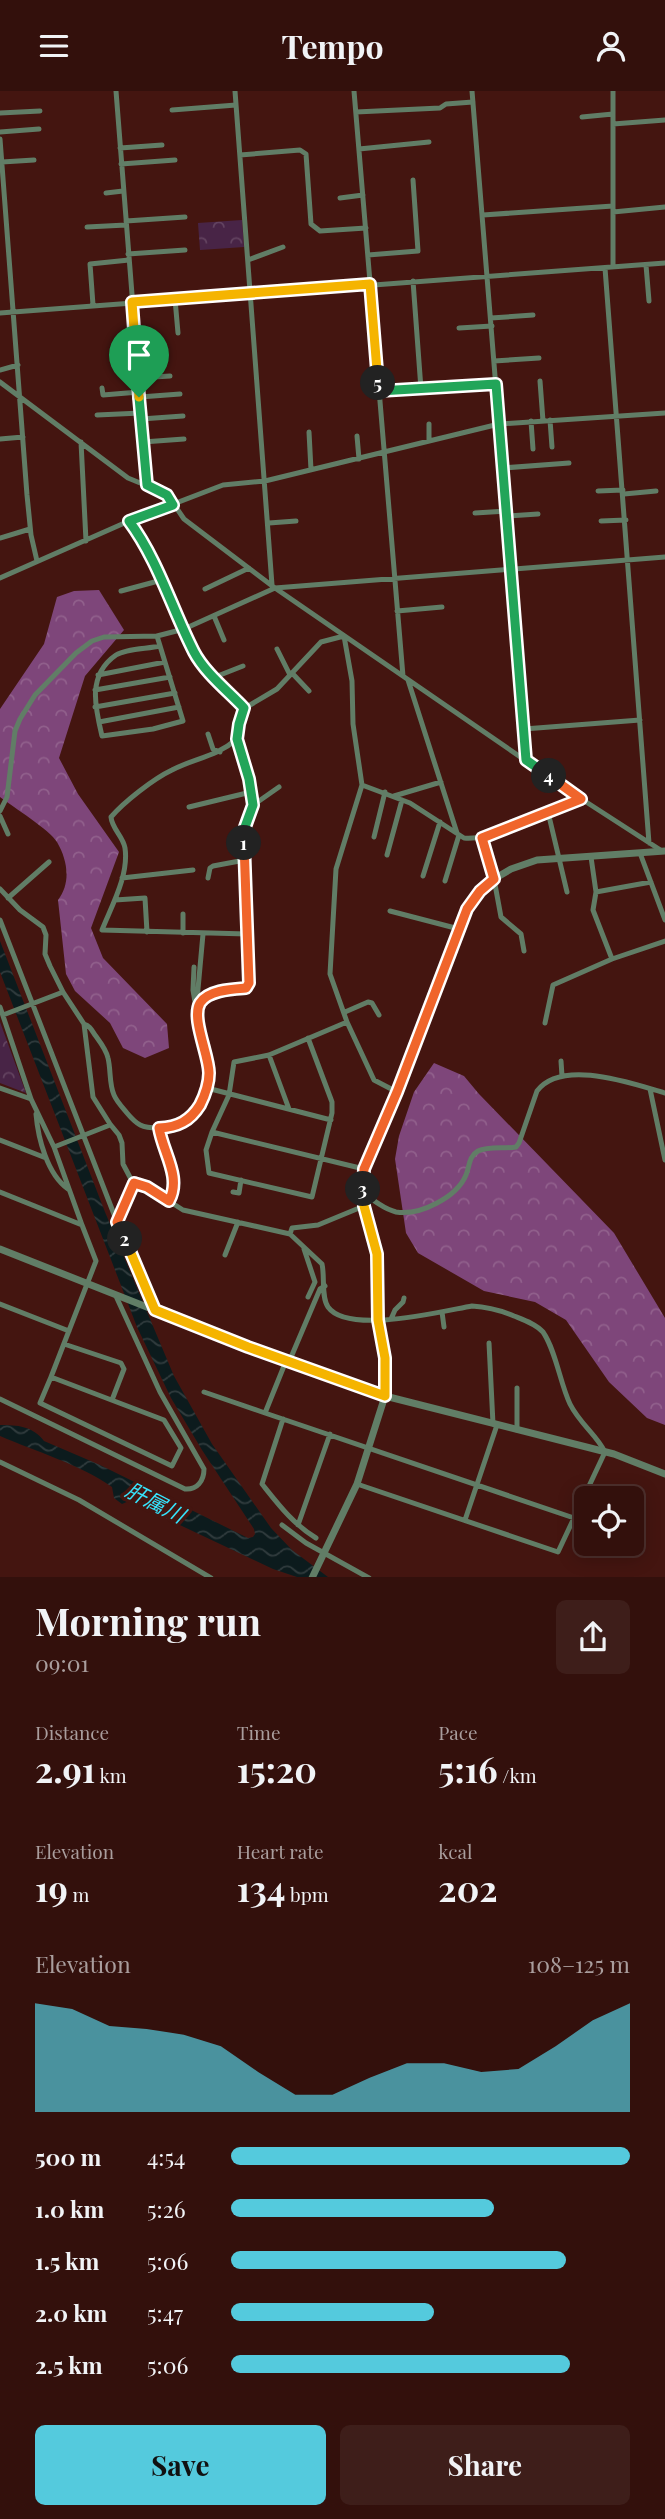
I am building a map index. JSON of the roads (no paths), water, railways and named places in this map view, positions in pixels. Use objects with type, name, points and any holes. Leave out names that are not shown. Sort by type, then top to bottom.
[{"type":"street","points":[[116,91],[147,485]]},
{"type":"street","points":[[235,91],[274,587]]},
{"type":"street","points":[[354,91],[394,580],[406,678],[458,834],[445,881]]},
{"type":"street","points":[[472,91],[526,760]]},
{"type":"street","points":[[613,91],[613,267]]},
{"type":"street","points":[[356,112],[440,108],[446,104],[473,102]]},
{"type":"street","points":[[172,110],[236,105]]},
{"type":"street","points":[[0,113],[40,111]]},
{"type":"street","points":[[582,117],[613,114]]},
{"type":"street","points":[[613,124],[665,120]]},
{"type":"street","points":[[0,132],[39,129]]},
{"type":"street","points":[[0,139],[30,529],[37,561]]},
{"type":"street","points":[[359,149],[429,142]]},
{"type":"street","points":[[120,148],[162,145]]},
{"type":"street","points":[[240,155],[300,150],[306,155],[311,224],[320,231],[366,228]]},
{"type":"street","points":[[2,162],[34,160]]},
{"type":"street","points":[[121,164],[175,160]]},
{"type":"street","points":[[368,255],[418,251],[413,180]]},
{"type":"street","points":[[106,193],[124,191]]},
{"type":"street","points":[[340,198],[363,195]]},
{"type":"street","points":[[483,215],[665,207]]},
{"type":"street","points":[[87,227],[185,217]]},
{"type":"street","points":[[248,260],[283,247]]},
{"type":"street","points":[[93,305],[90,264],[184,250]]},
{"type":"street","points":[[0,313],[665,263]]},
{"type":"street","points":[[646,265],[649,301]]},
{"type":"street","points":[[606,268],[649,843]]},
{"type":"street","points":[[413,281],[421,389]]},
{"type":"street","points":[[175,299],[178,333]]},
{"type":"street","points":[[491,318],[533,315]]},
{"type":"street","points":[[459,328],[492,326]]},
{"type":"street","points":[[495,361],[539,358]]},
{"type":"street","points":[[0,370],[18,365]]},
{"type":"street","points":[[138,378],[170,376]]},
{"type":"street","points":[[0,381],[128,478],[167,495],[184,519],[274,587],[581,799],[664,852]]},
{"type":"street","points":[[540,381],[552,447]]},
{"type":"street","points":[[379,391],[496,384]]},
{"type":"street","points":[[102,388],[103,395],[180,394]]},
{"type":"street","points":[[0,578],[129,521],[223,485],[265,481],[499,424],[665,412]]},
{"type":"street","points":[[97,415],[183,416]]},
{"type":"street","points":[[531,421],[533,449]]},
{"type":"street","points":[[429,424],[429,441]]},
{"type":"street","points":[[309,432],[311,470]]},
{"type":"street","points":[[357,436],[359,459]]},
{"type":"street","points":[[0,439],[23,437]]},
{"type":"street","points":[[143,442],[184,439]]},
{"type":"street","points":[[81,442],[86,541]]},
{"type":"street","points":[[503,468],[569,463]]},
{"type":"street","points":[[598,491],[656,491]]},
{"type":"street","points":[[475,513],[538,514]]},
{"type":"street","points":[[601,521],[626,520]]},
{"type":"street","points":[[129,521],[162,580],[195,654],[244,708]]},
{"type":"street","points":[[269,523],[296,521]]},
{"type":"street","points":[[0,538],[30,529]]},
{"type":"street","points":[[0,811],[9,785],[15,731],[35,695],[76,653],[92,641],[104,637],[156,635],[184,629],[274,587],[394,580],[665,557]]},
{"type":"street","points":[[205,589],[249,568]]},
{"type":"street","points":[[121,591],[162,580]]},
{"type":"street","points":[[397,611],[442,607]]},
{"type":"street","points":[[214,616],[224,641]]},
{"type":"street","points":[[156,635],[160,646],[170,677],[174,693],[184,721],[153,729],[102,736],[95,708],[98,675],[116,655],[160,646]]},
{"type":"street","points":[[197,1014],[200,1003],[207,997],[229,989],[246,988],[249,983],[245,827],[253,805],[237,739],[244,708],[277,689],[321,642],[344,636]]},
{"type":"street","points":[[344,636],[352,681],[353,724],[362,785],[336,869],[330,974],[347,1022],[374,1080],[397,1092]]},
{"type":"street","points":[[277,649],[291,674],[309,691]]},
{"type":"street","points":[[98,675],[165,662]]},
{"type":"street","points":[[215,677],[243,666]]},
{"type":"street","points":[[95,690],[170,677]]},
{"type":"street","points":[[95,708],[174,693]]},
{"type":"street","points":[[99,722],[179,708]]},
{"type":"street","points":[[524,729],[640,720]]},
{"type":"street","points":[[208,734],[214,749],[220,752]]},
{"type":"street","points":[[237,739],[220,752],[171,770],[131,797],[111,817],[111,824],[122,839],[125,849],[122,878],[102,930],[247,934]]},
{"type":"street","points":[[393,796],[441,782]]},
{"type":"street","points":[[362,785],[402,800],[464,838],[482,838],[581,799]]},
{"type":"street","points":[[189,807],[252,796],[259,801],[279,787]]},
{"type":"street","points":[[374,837],[385,792]]},
{"type":"street","points":[[387,855],[402,800]]},
{"type":"street","points":[[548,813],[567,892]]},
{"type":"street","points":[[0,816],[8,834]]},
{"type":"street","points":[[423,876],[440,822]]},
{"type":"street","points":[[482,838],[501,917],[521,935],[524,951]]},
{"type":"street","points":[[312,1577],[357,1484],[385,1396],[385,1358],[378,1320],[377,1254],[364,1206],[364,1169],[397,1092],[467,909],[480,891],[494,879],[511,869],[537,860],[664,852]]},
{"type":"street","points":[[639,853],[665,920]]},
{"type":"street","points":[[591,857],[596,892],[593,910],[612,959]]},
{"type":"street","points":[[208,878],[213,866],[245,860]]},
{"type":"street","points":[[8,898],[49,862]]},
{"type":"street","points":[[122,878],[194,870]]},
{"type":"street","points":[[596,892],[651,882]]},
{"type":"street","points":[[0,889],[20,910],[43,927],[46,935],[45,954],[63,992],[84,1024],[93,1097],[119,1135],[123,1164],[134,1183],[147,1187],[183,1210],[290,1234],[322,1264],[325,1301],[330,1310],[339,1316],[354,1320],[378,1320],[472,1306],[499,1309],[536,1326],[547,1341],[569,1401],[580,1422],[600,1441],[605,1453],[589,1486]]},
{"type":"street","points":[[115,900],[145,898],[147,932]]},
{"type":"street","points":[[390,911],[459,929]]},
{"type":"street","points":[[183,914],[183,933]]},
{"type":"street","points":[[0,921],[117,1222],[155,1310]]},
{"type":"street","points":[[196,1004],[203,934]]},
{"type":"street","points":[[545,1023],[553,985],[612,959],[665,941]]},
{"type":"street","points":[[84,1024],[89,1026],[105,1049],[114,1096],[136,1124],[143,1128],[175,1127],[183,1124],[195,1112],[207,1088],[209,1063],[192,990],[194,967]]},
{"type":"street","points":[[3,1015],[63,992]]},
{"type":"street","points":[[345,1011],[368,1002],[372,1003],[379,1015]]},
{"type":"street","points":[[0,1007],[31,1100],[57,1146],[68,1189],[96,1261],[40,1403],[173,1466],[181,1448],[164,1420],[51,1377]]},
{"type":"street","points":[[308,1038],[332,1102],[331,1120],[312,1197],[209,1173],[206,1150],[229,1095],[234,1062],[269,1055],[308,1038],[347,1022]]},
{"type":"street","points":[[269,1055],[289,1109]]},
{"type":"street","points":[[561,1061],[562,1076]]},
{"type":"street","points":[[363,1192],[386,1209],[398,1212],[417,1211],[440,1200],[457,1188],[466,1176],[470,1158],[476,1152],[516,1147],[537,1091],[542,1084],[562,1076],[605,1076],[665,1093]]},
{"type":"street","points":[[0,1088],[31,1100]]},
{"type":"street","points":[[207,1088],[331,1120]]},
{"type":"street","points":[[650,1089],[665,1160]]},
{"type":"street","points":[[35,1109],[38,1137],[46,1158],[58,1182],[68,1189]]},
{"type":"street","points":[[57,1146],[110,1125]]},
{"type":"street","points":[[159,1128],[162,1145],[175,1177],[174,1192],[169,1201]]},
{"type":"street","points":[[212,1132],[364,1169]]},
{"type":"street","points":[[0,1140],[46,1158]]},
{"type":"street","points":[[233,1192],[239,1193],[242,1180]]},
{"type":"street","points":[[117,1222],[134,1183]]},
{"type":"street","points":[[0,1192],[82,1225]]},
{"type":"street","points":[[290,1234],[292,1228],[318,1225],[364,1206]]},
{"type":"street","points":[[225,1255],[238,1222]]},
{"type":"street","points":[[303,1246],[315,1282],[308,1297]]},
{"type":"street","points":[[0,1249],[287,1361],[385,1396],[634,1461],[665,1475]]},
{"type":"street","points":[[265,1413],[320,1289],[325,1286]]},
{"type":"street","points":[[0,1399],[185,1489],[197,1486],[204,1476],[204,1469],[160,1392],[116,1294]]},
{"type":"street","points":[[391,1319],[404,1298]]},
{"type":"street","points":[[0,1304],[69,1331]]},
{"type":"street","points":[[442,1311],[444,1327]]},
{"type":"street","points":[[465,1520],[495,1425],[489,1343]]},
{"type":"street","points":[[64,1344],[121,1363],[124,1369],[112,1400]]},
{"type":"street","points":[[517,1388],[517,1430]]},
{"type":"street","points":[[204,1392],[574,1518],[558,1552],[357,1484]]},
{"type":"street","points":[[283,1419],[262,1484],[280,1507],[316,1538]]},
{"type":"street","points":[[298,1525],[330,1434]]},
{"type":"street","points":[[0,1462],[79,1500],[211,1577]]},
{"type":"street","points":[[282,1525],[323,1555],[369,1577]]},
{"type":"water","name":"肝属川","points":[[0,941],[105,1212],[174,1376],[212,1444],[271,1528],[292,1550],[328,1577],[297,1577],[273,1569],[129,1501],[122,1504],[114,1498],[112,1487],[99,1479],[0,1436],[0,1425],[30,1429],[44,1441],[100,1465],[248,1538],[255,1534],[171,1398],[137,1327],[0,972]]}]
